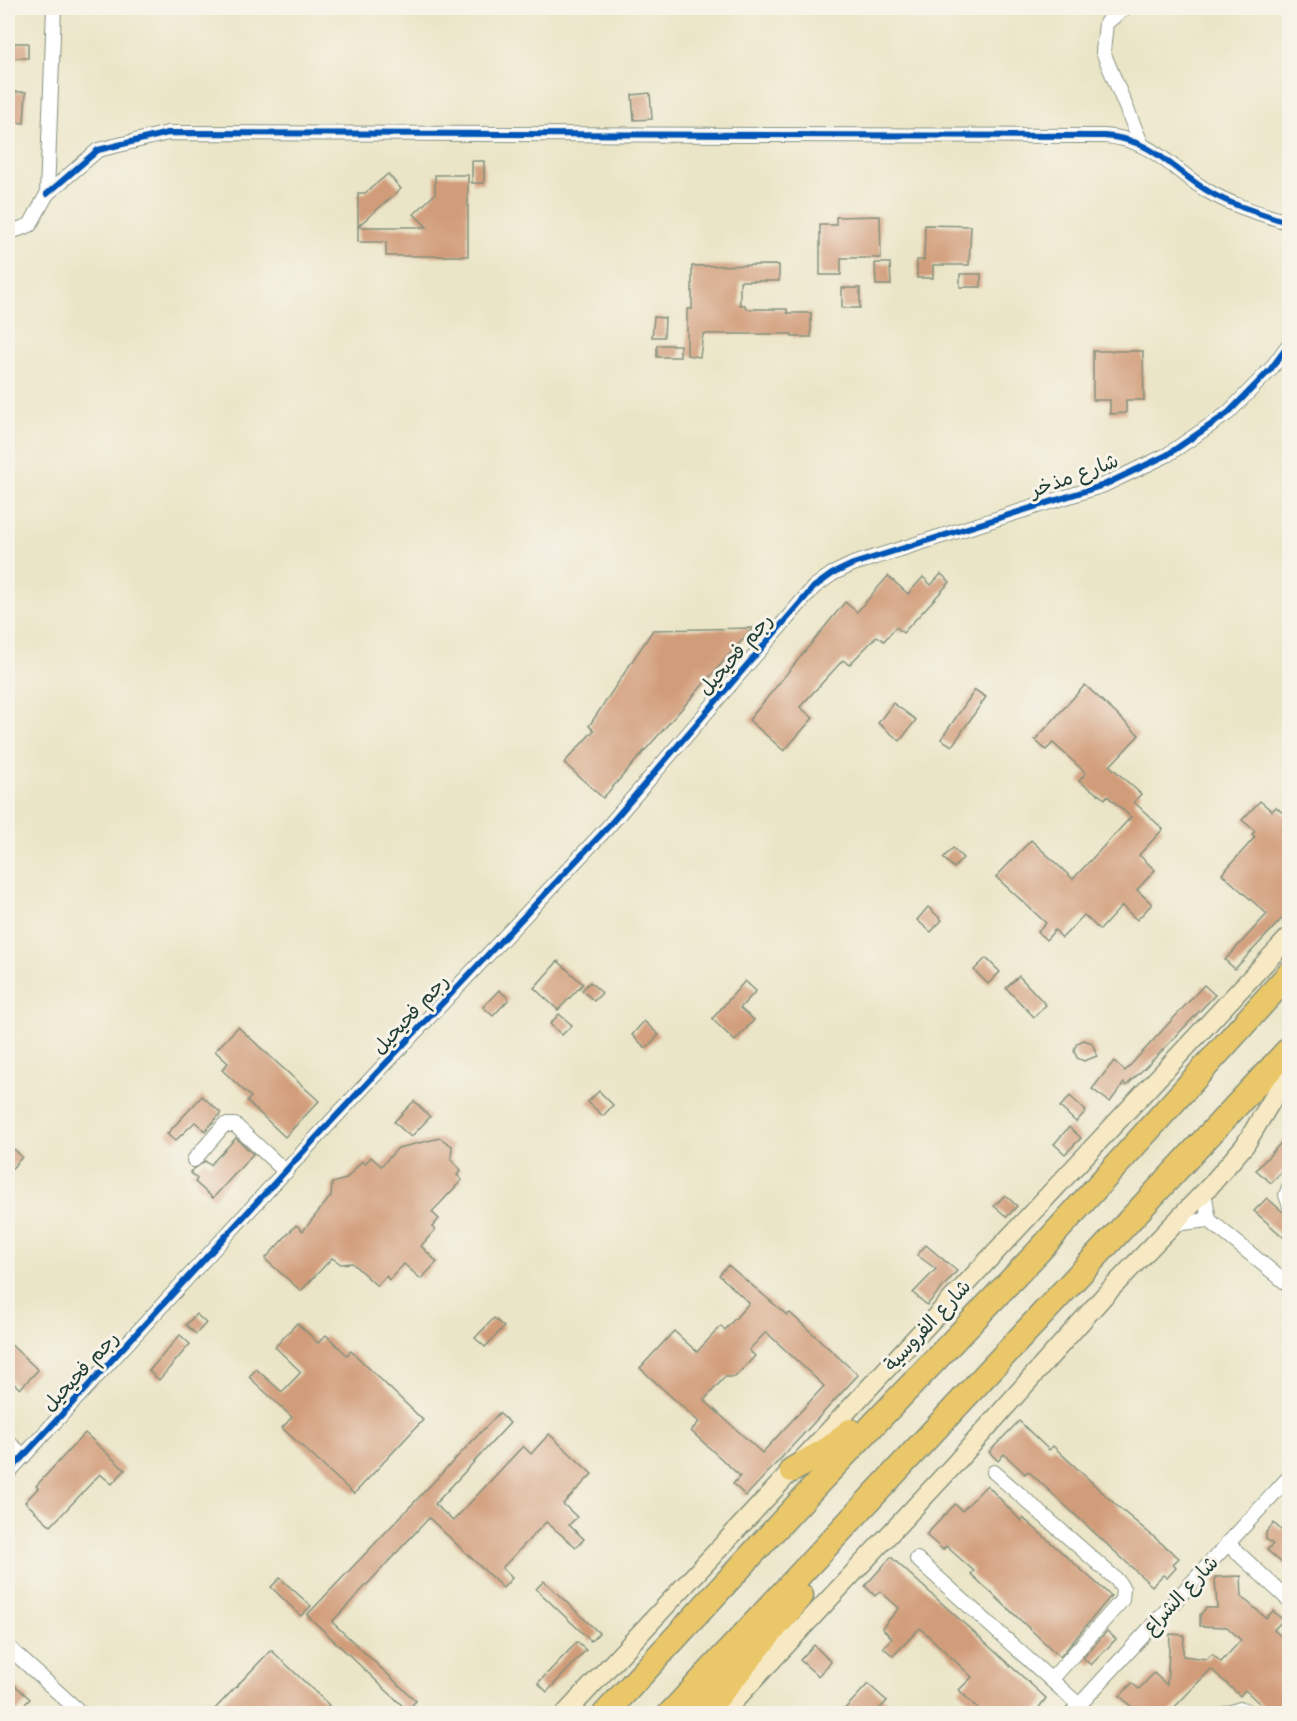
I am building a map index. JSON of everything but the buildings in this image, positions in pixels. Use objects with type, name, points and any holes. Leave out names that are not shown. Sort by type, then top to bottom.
[{"type":"highway","name":"شارع الفروسية","points":[[607,1709],[1038,1252],[1290,973]]},
{"type":"highway","points":[[670,1713],[1290,1048]]},
{"type":"highway","points":[[792,1470],[830,1448],[847,1434],[991,1287],[1038,1252]]},
{"type":"highway","points":[[702,1713],[824,1568],[849,1522]]},
{"type":"main road","name":"شارع الفروسية","points":[[565,1713],[1290,936]]},
{"type":"main road","points":[[722,1713],[952,1467],[1104,1296],[1204,1192],[1245,1145],[1290,1070]]},
{"type":"street","points":[[47,194],[54,8]]},
{"type":"street","points":[[1125,8],[1106,24],[1103,52],[1141,143]]},
{"type":"street","points":[[8,233],[30,225],[47,194],[98,150],[168,133],[1120,137],[1152,148],[1214,195],[1240,207],[1290,223]]},
{"type":"street","name":"شارع مذخر","points":[[832,573],[853,564],[1104,485],[1167,455],[1228,413],[1270,370],[1290,343]]},
{"type":"street","name":"رجم فحيحيل","points":[[8,1473],[608,828],[814,587],[832,573]]},
{"type":"street","points":[[194,1160],[224,1125],[235,1125],[286,1172]]},
{"type":"street","points":[[1290,1185],[1286,1195],[1290,1206]]},
{"type":"street","points":[[1204,1192],[1209,1220],[1290,1286]]},
{"type":"street","points":[[1174,1224],[1209,1220]]},
{"type":"street","points":[[1278,1276],[1290,1266]]},
{"type":"street","points":[[8,1442],[24,1456]]},
{"type":"street","points":[[994,1472],[1117,1580],[1123,1589],[1122,1600],[1051,1680]]},
{"type":"street","name":"شارع الشراع","points":[[1075,1709],[1290,1476]]},
{"type":"street","points":[[1227,1544],[1290,1602]]},
{"type":"street","points":[[917,1558],[1051,1680],[1075,1709]]},
{"type":"street","points":[[8,1647],[82,1713]]},
{"type":"street","points":[[1225,1713],[1241,1709],[1257,1713]]},
{"type":"cycle path","points":[[47,194],[98,150],[168,133],[1104,136],[1121,138],[1149,149],[1220,198],[1290,223]]},
{"type":"cycle path","points":[[8,1473],[325,1128],[607,828],[814,587],[832,574],[853,564],[1104,485],[1167,455],[1228,413],[1270,370],[1290,343]]}]
